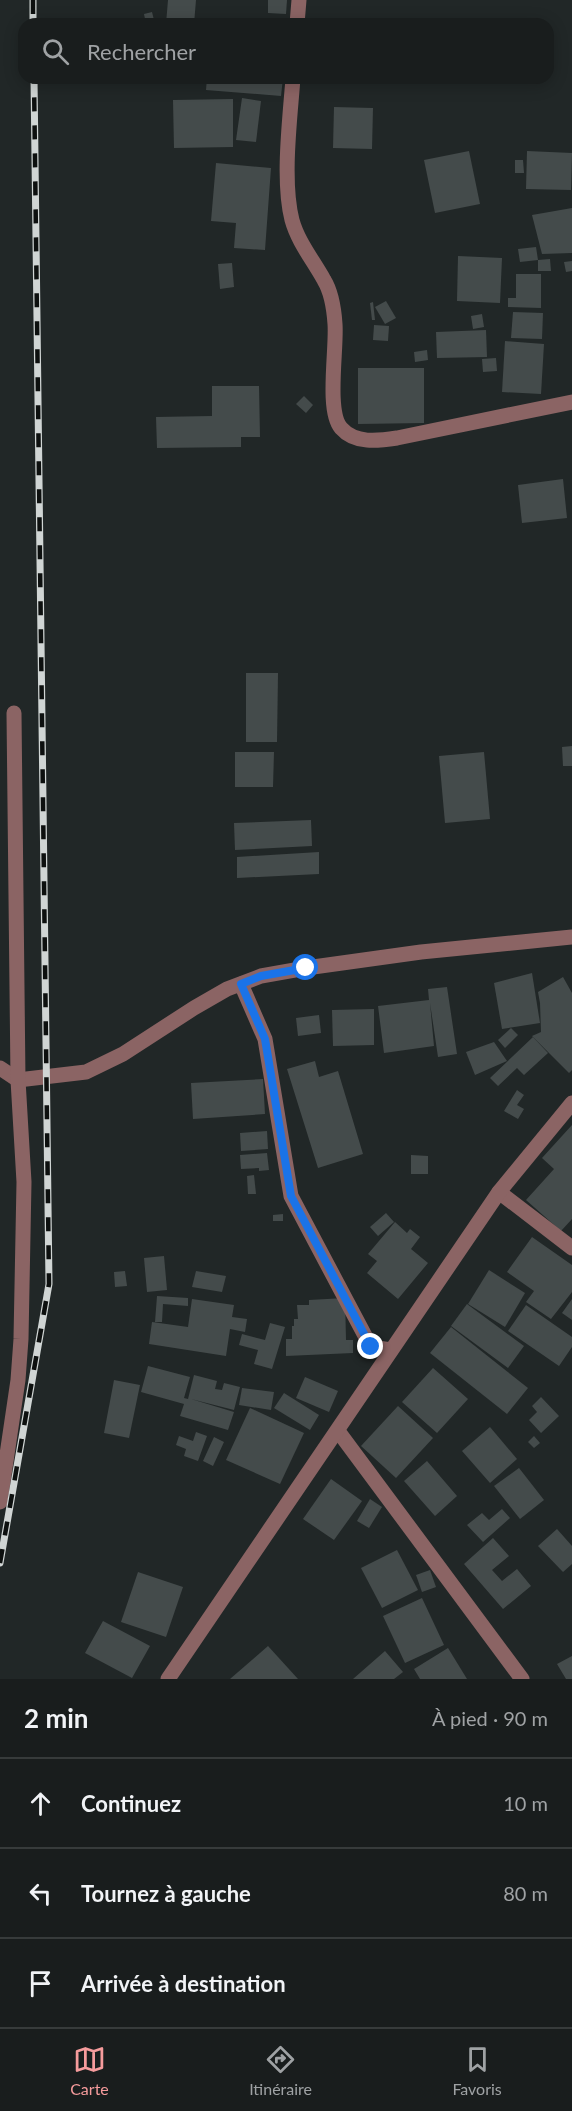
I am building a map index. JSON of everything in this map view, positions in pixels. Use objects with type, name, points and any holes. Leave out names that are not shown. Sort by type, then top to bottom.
[{"type":"street","points":[[298,18],[299,0]]},
{"type":"street","points":[[293,84],[288,200],[292,221],[303,246],[325,281],[332,299],[335,324],[333,399],[335,416],[340,428],[354,437],[372,441],[397,438],[572,402]]},
{"type":"street","points":[[0,1502],[18,1380],[24,1182],[18,1080],[14,713]]},
{"type":"street","points":[[0,1068],[18,1080],[86,1072],[123,1054],[227,989],[261,976],[421,952],[572,937]]},
{"type":"street","points":[[241,984],[265,1039],[291,1196],[371,1347],[391,1350]]},
{"type":"street","points":[[168,1679],[499,1192],[572,1103]]},
{"type":"street","points":[[499,1192],[572,1248]]},
{"type":"street","points":[[338,1431],[522,1679]]},
{"type":"building","points":[[168,0],[196,0],[194,18],[166,18]]},
{"type":"building","points":[[268,0],[287,0],[286,14],[268,13]]},
{"type":"building","points":[[152,12],[154,18],[145,18],[144,14]]},
{"type":"building","points":[[206,84],[282,84],[281,96],[206,90]]},
{"type":"building","points":[[242,98],[261,101],[256,142],[236,140]]},
{"type":"building","points":[[233,99],[233,147],[174,148],[173,100]]},
{"type":"building","points":[[334,107],[373,108],[372,149],[333,148]]},
{"type":"building","points":[[469,151],[480,204],[435,213],[424,160]]},
{"type":"building","points":[[527,151],[572,153],[571,190],[526,189]]},
{"type":"building","points":[[515,160],[523,160],[524,173],[515,173]]},
{"type":"building","points":[[216,163],[271,168],[265,250],[234,248],[236,223],[211,221]]},
{"type":"building","points":[[572,208],[572,253],[542,254],[532,215]]},
{"type":"building","points":[[536,247],[538,260],[520,262],[518,249]]},
{"type":"building","points":[[458,256],[502,258],[500,303],[457,301]]},
{"type":"building","points":[[550,259],[551,271],[538,271],[538,260]]},
{"type":"building","points":[[572,261],[572,271],[566,272],[564,262]]},
{"type":"building","points":[[232,263],[234,287],[220,289],[218,264]]},
{"type":"building","points":[[516,274],[541,274],[541,308],[508,307],[508,298],[516,298]]},
{"type":"building","points":[[386,301],[396,318],[385,324],[375,307]]},
{"type":"building","points":[[373,302],[375,320],[372,320],[370,303]]},
{"type":"building","points":[[513,312],[543,313],[542,339],[511,338]]},
{"type":"building","points":[[482,314],[484,327],[473,329],[471,316]]},
{"type":"building","points":[[374,325],[389,326],[388,341],[373,340]]},
{"type":"building","points":[[486,330],[487,357],[437,358],[436,332]]},
{"type":"building","points":[[505,341],[544,344],[541,394],[502,392]]},
{"type":"building","points":[[427,350],[428,360],[415,362],[414,352]]},
{"type":"building","points":[[496,358],[497,371],[483,372],[482,359]]},
{"type":"building","points":[[358,368],[424,368],[424,423],[358,424]]},
{"type":"building","points":[[212,386],[259,386],[260,437],[241,437],[241,447],[157,448],[156,417],[212,416]]},
{"type":"building","points":[[304,396],[313,405],[306,413],[296,404]]},
{"type":"building","points":[[563,479],[567,518],[522,523],[518,485]]},
{"type":"building","points":[[246,673],[278,673],[277,742],[246,742]]},
{"type":"building","points":[[572,746],[572,766],[563,766],[562,747]]},
{"type":"building","points":[[235,752],[274,752],[273,787],[235,787]]},
{"type":"building","points":[[484,752],[490,819],[445,823],[439,756]]},
{"type":"building","points":[[311,820],[312,846],[235,850],[234,823]]},
{"type":"building","points":[[319,852],[319,874],[237,878],[237,857]]},
{"type":"building","points":[[532,973],[540,1023],[502,1029],[494,983]]},
{"type":"building","points":[[563,977],[572,993],[572,1070],[569,1073],[532,1036],[541,1032],[538,992]]},
{"type":"building","points":[[447,987],[457,1054],[438,1057],[430,1003],[434,1046],[384,1053],[378,1006],[429,1000],[428,989]]},
{"type":"building","points":[[374,1009],[374,1045],[333,1046],[332,1010]]},
{"type":"building","points":[[319,1015],[321,1033],[298,1036],[296,1018]]},
{"type":"building","points":[[511,1028],[518,1035],[505,1048],[498,1040]]},
{"type":"building","points":[[533,1037],[548,1053],[524,1075],[517,1068],[498,1086],[490,1078]]},
{"type":"building","points":[[494,1042],[507,1061],[475,1075],[466,1052]]},
{"type":"building","points":[[315,1061],[319,1077],[338,1071],[363,1154],[318,1168],[287,1069]]},
{"type":"building","points":[[263,1079],[265,1114],[193,1119],[191,1083]]},
{"type":"building","points":[[517,1090],[524,1095],[517,1105],[524,1109],[518,1119],[504,1111]]},
{"type":"building","points":[[572,1125],[572,1219],[561,1231],[526,1200],[554,1169],[542,1158]]},
{"type":"building","points":[[267,1131],[268,1149],[241,1151],[240,1133]]},
{"type":"building","points":[[267,1153],[269,1170],[241,1169],[240,1155]]},
{"type":"building","points":[[411,1155],[428,1156],[428,1174],[411,1174]]},
{"type":"building","points":[[254,1175],[256,1194],[248,1194],[247,1176]]},
{"type":"building","points":[[386,1213],[394,1222],[378,1236],[370,1227]]},
{"type":"building","points":[[283,1214],[283,1221],[273,1221],[273,1215]]},
{"type":"building","points":[[395,1222],[407,1233],[410,1229],[420,1237],[411,1249],[428,1263],[398,1299],[367,1273],[377,1261],[368,1254]]},
{"type":"building","points":[[532,1237],[572,1265],[572,1292],[551,1319],[526,1302],[534,1291],[507,1272]]},
{"type":"building","points":[[164,1256],[167,1290],[147,1292],[144,1258]]},
{"type":"building","points":[[489,1270],[525,1293],[505,1327],[468,1304]]},
{"type":"building","points":[[125,1271],[127,1286],[115,1287],[114,1272]]},
{"type":"building","points":[[196,1271],[226,1276],[222,1292],[192,1287]]},
{"type":"building","points":[[157,1296],[188,1298],[188,1306],[163,1304],[162,1322],[155,1322]]},
{"type":"building","points":[[345,1298],[346,1340],[353,1340],[353,1353],[286,1356],[286,1339],[292,1339],[294,1319],[298,1319],[297,1305],[309,1305],[309,1300]]},
{"type":"building","points":[[192,1299],[234,1305],[232,1317],[247,1319],[245,1332],[230,1329],[226,1356],[149,1344],[152,1322],[188,1327]]},
{"type":"building","points":[[572,1299],[572,1320],[562,1313]]},
{"type":"building","points":[[467,1304],[524,1346],[508,1368],[451,1326]]},
{"type":"building","points":[[526,1305],[572,1337],[572,1347],[559,1366],[508,1331]]},
{"type":"building","points":[[270,1323],[285,1327],[272,1369],[254,1364],[258,1350],[239,1345],[242,1334],[265,1340]]},
{"type":"building","points":[[451,1327],[528,1388],[507,1414],[430,1353]]},
{"type":"building","points":[[148,1366],[190,1377],[184,1398],[188,1399],[194,1375],[217,1381],[215,1389],[222,1390],[224,1383],[240,1387],[234,1410],[191,1399],[234,1412],[228,1430],[180,1416],[184,1404],[141,1392]]},
{"type":"building","points":[[433,1368],[468,1399],[437,1433],[402,1402]]},
{"type":"building","points":[[305,1377],[338,1391],[329,1412],[296,1398]]},
{"type":"building","points":[[114,1380],[140,1385],[129,1438],[104,1433]]},
{"type":"building","points":[[242,1388],[274,1392],[271,1410],[239,1405]]},
{"type":"building","points":[[284,1393],[319,1415],[310,1430],[274,1408]]},
{"type":"building","points":[[541,1397],[559,1416],[541,1433],[529,1420],[537,1412],[532,1406]]},
{"type":"building","points":[[398,1406],[433,1438],[396,1478],[361,1446]]},
{"type":"building","points":[[250,1408],[304,1433],[280,1484],[226,1460]]},
{"type":"building","points":[[490,1427],[517,1459],[490,1483],[462,1451]]},
{"type":"building","points":[[196,1432],[207,1436],[198,1461],[184,1456],[186,1449],[176,1445],[179,1436],[193,1441]]},
{"type":"building","points":[[534,1436],[540,1443],[534,1448],[528,1442]]},
{"type":"building","points":[[214,1437],[224,1442],[213,1466],[203,1461]]},
{"type":"building","points":[[427,1461],[457,1496],[435,1516],[404,1481]]},
{"type":"building","points":[[519,1468],[544,1500],[520,1519],[494,1486]]},
{"type":"building","points":[[331,1479],[362,1501],[334,1540],[303,1519]]},
{"type":"building","points":[[370,1499],[382,1507],[369,1528],[357,1521]]},
{"type":"building","points":[[502,1509],[510,1518],[483,1542],[467,1525],[482,1513],[489,1520]]},
{"type":"building","points":[[557,1529],[572,1546],[572,1564],[563,1572],[538,1546]]},
{"type":"building","points":[[493,1538],[509,1556],[492,1570],[502,1581],[517,1569],[531,1586],[503,1609],[464,1564]]},
{"type":"building","points":[[397,1550],[418,1590],[382,1608],[361,1568]]},
{"type":"building","points":[[430,1570],[436,1587],[422,1592],[416,1575]]},
{"type":"building","points":[[138,1572],[183,1587],[166,1637],[121,1622]]},
{"type":"building","points":[[422,1598],[444,1645],[405,1663],[383,1616]]},
{"type":"building","points":[[103,1621],[150,1646],[132,1678],[85,1653]]},
{"type":"building","points":[[268,1646],[298,1679],[230,1679]]},
{"type":"building","points":[[448,1648],[467,1679],[420,1679],[414,1669]]},
{"type":"building","points":[[385,1651],[403,1672],[394,1679],[353,1679]]},
{"type":"building","points":[[572,1656],[572,1679],[566,1679],[557,1664]]},
{"type":"railway","points":[[33,0],[33,18]]},
{"type":"railway","points":[[0,1563],[49,1284],[34,84]]},
{"type":"route","points":[[306,968],[261,976],[241,984],[265,1039],[291,1196],[371,1347]]}]
